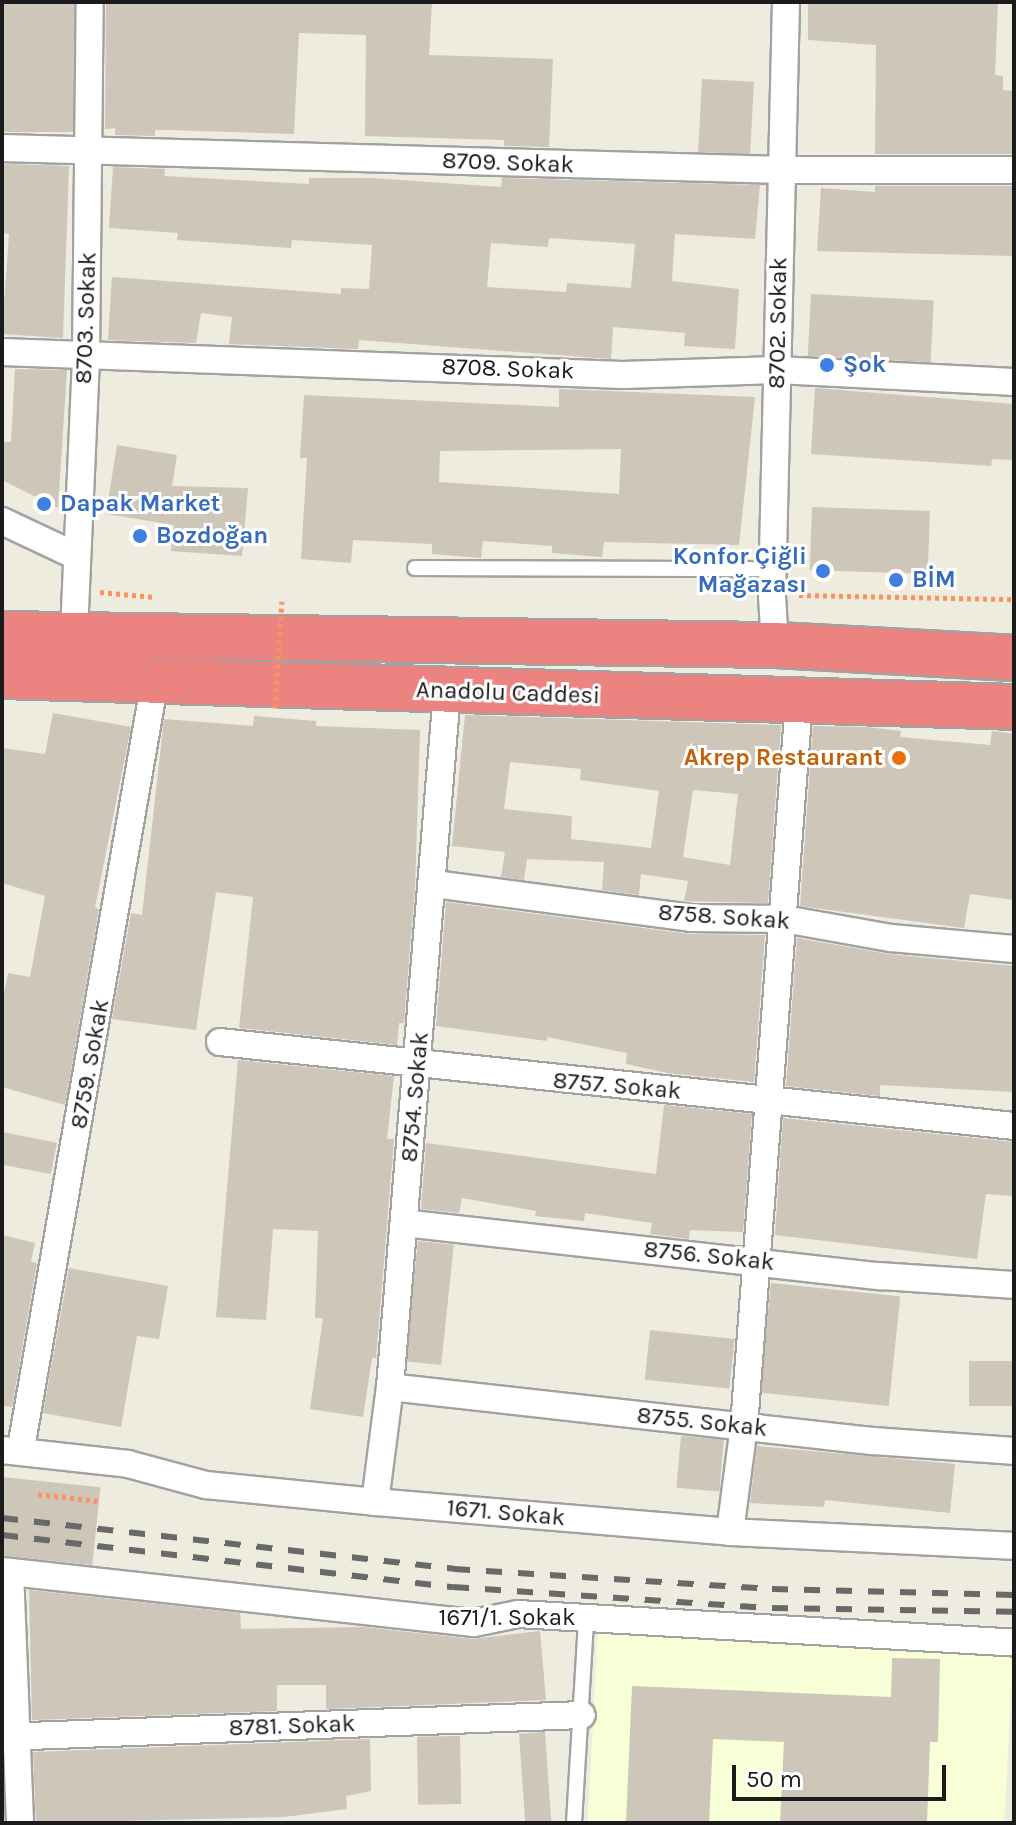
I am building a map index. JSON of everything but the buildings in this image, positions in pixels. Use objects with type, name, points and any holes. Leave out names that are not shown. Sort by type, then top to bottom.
[{"type":"highway","points":[[2,634],[775,645],[1014,658]]},
{"type":"highway","name":"Anadolu Caddesi","points":[[2,676],[1014,707]]},
{"type":"street","name":"8703. Sokak","points":[[74,633],[86,356],[90,2]]},
{"type":"street","name":"8702. Sokak","points":[[775,645],[772,596],[786,2]]},
{"type":"street","name":"8709. Sokak","points":[[2,148],[782,170],[1014,170]]},
{"type":"street","name":"8708. Sokak","points":[[2,352],[623,375],[777,370],[1014,382]]},
{"type":"street","points":[[2,521],[76,556]]},
{"type":"street","name":"8759. Sokak","points":[[11,1449],[155,680]]},
{"type":"street","name":"8754. Sokak","points":[[375,1502],[390,1387],[434,884],[447,692]]},
{"type":"street","points":[[730,1532],[744,1426],[753,1261],[784,919],[799,701]]},
{"type":"street","name":"8758. Sokak","points":[[434,884],[691,918],[784,919],[891,938],[1014,949]]},
{"type":"street","name":"8757. Sokak","points":[[220,1042],[608,1087],[768,1097],[1014,1126]]},
{"type":"street","name":"8756. Sokak","points":[[404,1223],[753,1261],[1014,1285]]},
{"type":"street","name":"8755. Sokak","points":[[390,1387],[744,1426],[1014,1451]]},
{"type":"street","name":"1671. Sokak","points":[[11,1449],[128,1464],[206,1485],[375,1502],[730,1532],[1014,1546]]},
{"type":"street","points":[[6,1571],[10,1737],[20,1823]]},
{"type":"street","name":"1671/1. Sokak","points":[[6,1571],[474,1623],[518,1614],[1014,1643]]},
{"type":"street","name":"8781. Sokak","points":[[10,1737],[582,1715]]},
{"type":"lane","points":[[415,568],[773,569]]},
{"type":"lane","points":[[574,1823],[586,1618]]},
{"type":"path","points":[[76,590],[169,599]]},
{"type":"path","points":[[772,596],[839,593],[1014,599]]},
{"type":"path","points":[[275,708],[282,601]]},
{"type":"path","points":[[38,1494],[98,1501]]},
{"type":"shaded area","points":[[598,1627],[1013,1649],[1004,1823],[588,1823]]},
{"type":"railway","points":[[2,1518],[454,1569],[772,1589],[1014,1595]]},
{"type":"railway","points":[[2,1535],[453,1587],[772,1608],[1014,1612]]},
{"type":"place","name":"Şok","points":[[827,365]]},
{"type":"place","name":"Dapak Market","points":[[44,504]]},
{"type":"place","name":"Bozdoğan","points":[[140,536]]},
{"type":"place","name":"Konfor Çiğli Mağazası","points":[[823,571]]},
{"type":"place","name":"BİM","points":[[896,580]]},
{"type":"place","name":"Akrep Restaurant","points":[[899,758]]}]
